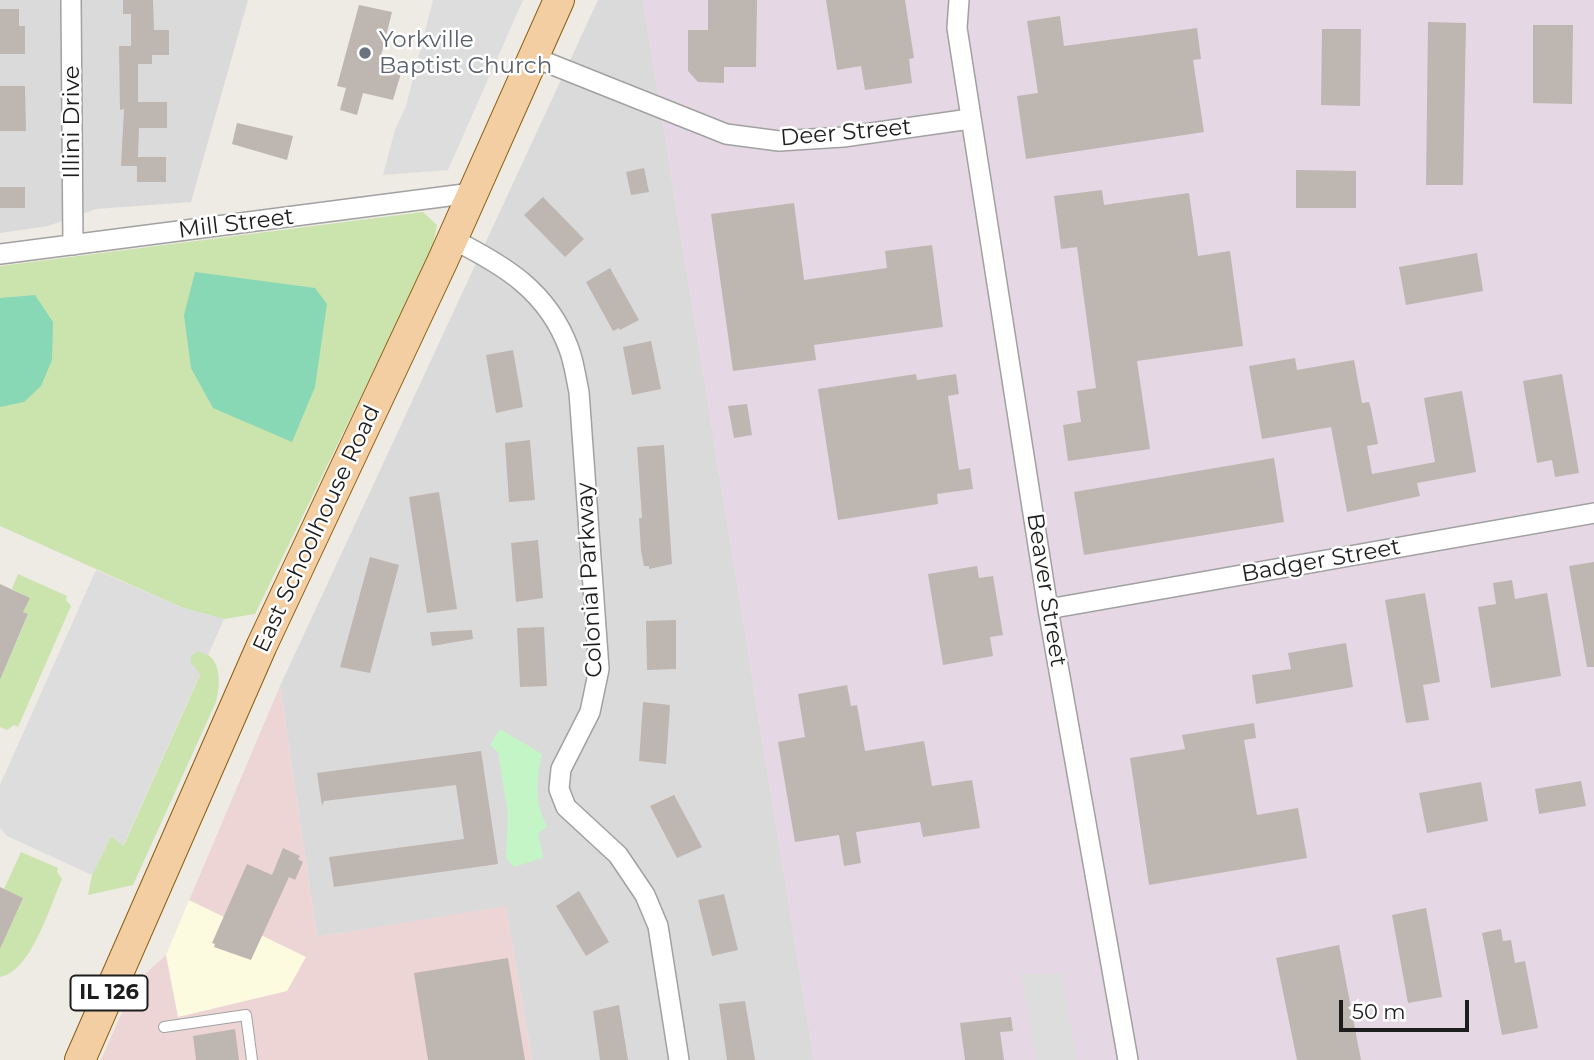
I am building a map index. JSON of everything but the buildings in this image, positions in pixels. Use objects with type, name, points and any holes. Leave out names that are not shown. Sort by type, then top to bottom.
[{"type":"main road","name":"East Schoolhouse Road","points":[[80,1060],[262,645],[452,239],[559,0]]},
{"type":"street","name":"Illini Drive","points":[[71,0],[73,244]]},
{"type":"street","points":[[959,0],[957,27],[970,119]]},
{"type":"street","name":"Deer Street","points":[[533,57],[726,134],[779,141],[843,137],[970,119]]},
{"type":"street","name":"Beaver Street","points":[[970,119],[1048,609],[1128,1060]]},
{"type":"street","name":"Mill Street","points":[[0,254],[472,193]]},
{"type":"street","name":"Colonial Parkway","points":[[452,239],[521,277],[550,313],[569,349],[579,392],[598,669],[590,712],[576,746],[561,769],[559,789],[566,807],[618,855],[645,895],[658,926],[679,1060]]},
{"type":"street","name":"Badger Street","points":[[1048,609],[1594,513]]},
{"type":"lane","points":[[164,1027],[246,1015],[252,1060]]},
{"type":"shaded area","points":[[0,0],[248,0],[191,202],[96,209],[48,226],[0,233]]},
{"type":"shaded area","points":[[433,0],[523,0],[448,170],[383,175],[395,130],[406,106]]},
{"type":"shaded area","points":[[598,0],[643,0],[814,1060],[532,1060],[506,907],[317,937],[280,686]]},
{"type":"shaded area","points":[[643,0],[1594,0],[1594,1060],[814,1060]]},
{"type":"shaded area","points":[[96,570],[183,608],[224,619],[208,655],[197,651],[191,656],[191,663],[200,674],[123,846],[111,836],[92,875],[7,836],[0,828],[0,785]]},
{"type":"shaded area","points":[[280,686],[317,937],[506,906],[532,1060],[101,1060],[135,983],[166,955]]},
{"type":"shaded area","points":[[189,900],[306,957],[287,991],[178,1017],[166,955]]},
{"type":"shaded area","points":[[1021,973],[1062,974],[1077,1060],[1036,1060]]},
{"type":"green space","points":[[423,212],[437,225],[432,250],[255,614],[224,619],[183,608],[0,526],[0,266]]},
{"type":"green space","points":[[195,272],[315,288],[327,304],[315,387],[292,442],[213,408],[191,368],[184,315]]},
{"type":"green space","points":[[35,295],[53,322],[52,360],[41,386],[24,402],[0,407],[0,298]]},
{"type":"green space","points":[[18,574],[67,596],[66,600],[71,606],[18,727],[14,725],[7,730],[0,727],[0,680],[28,615],[23,612],[29,598],[12,589]]},
{"type":"green space","points":[[197,651],[211,658],[218,670],[216,702],[133,885],[88,895],[92,875],[111,836],[124,845],[200,675],[191,663],[191,656]]},
{"type":"green space","points":[[500,729],[542,754],[537,791],[547,827],[538,833],[543,858],[514,867],[506,858],[508,814],[498,752],[490,745]]},
{"type":"green space","points":[[21,852],[58,868],[57,872],[62,879],[30,951],[11,972],[0,977],[0,949],[22,898],[4,889]]},
{"type":"place","name":"Yorkville Baptist Church","points":[[365,53]]}]
